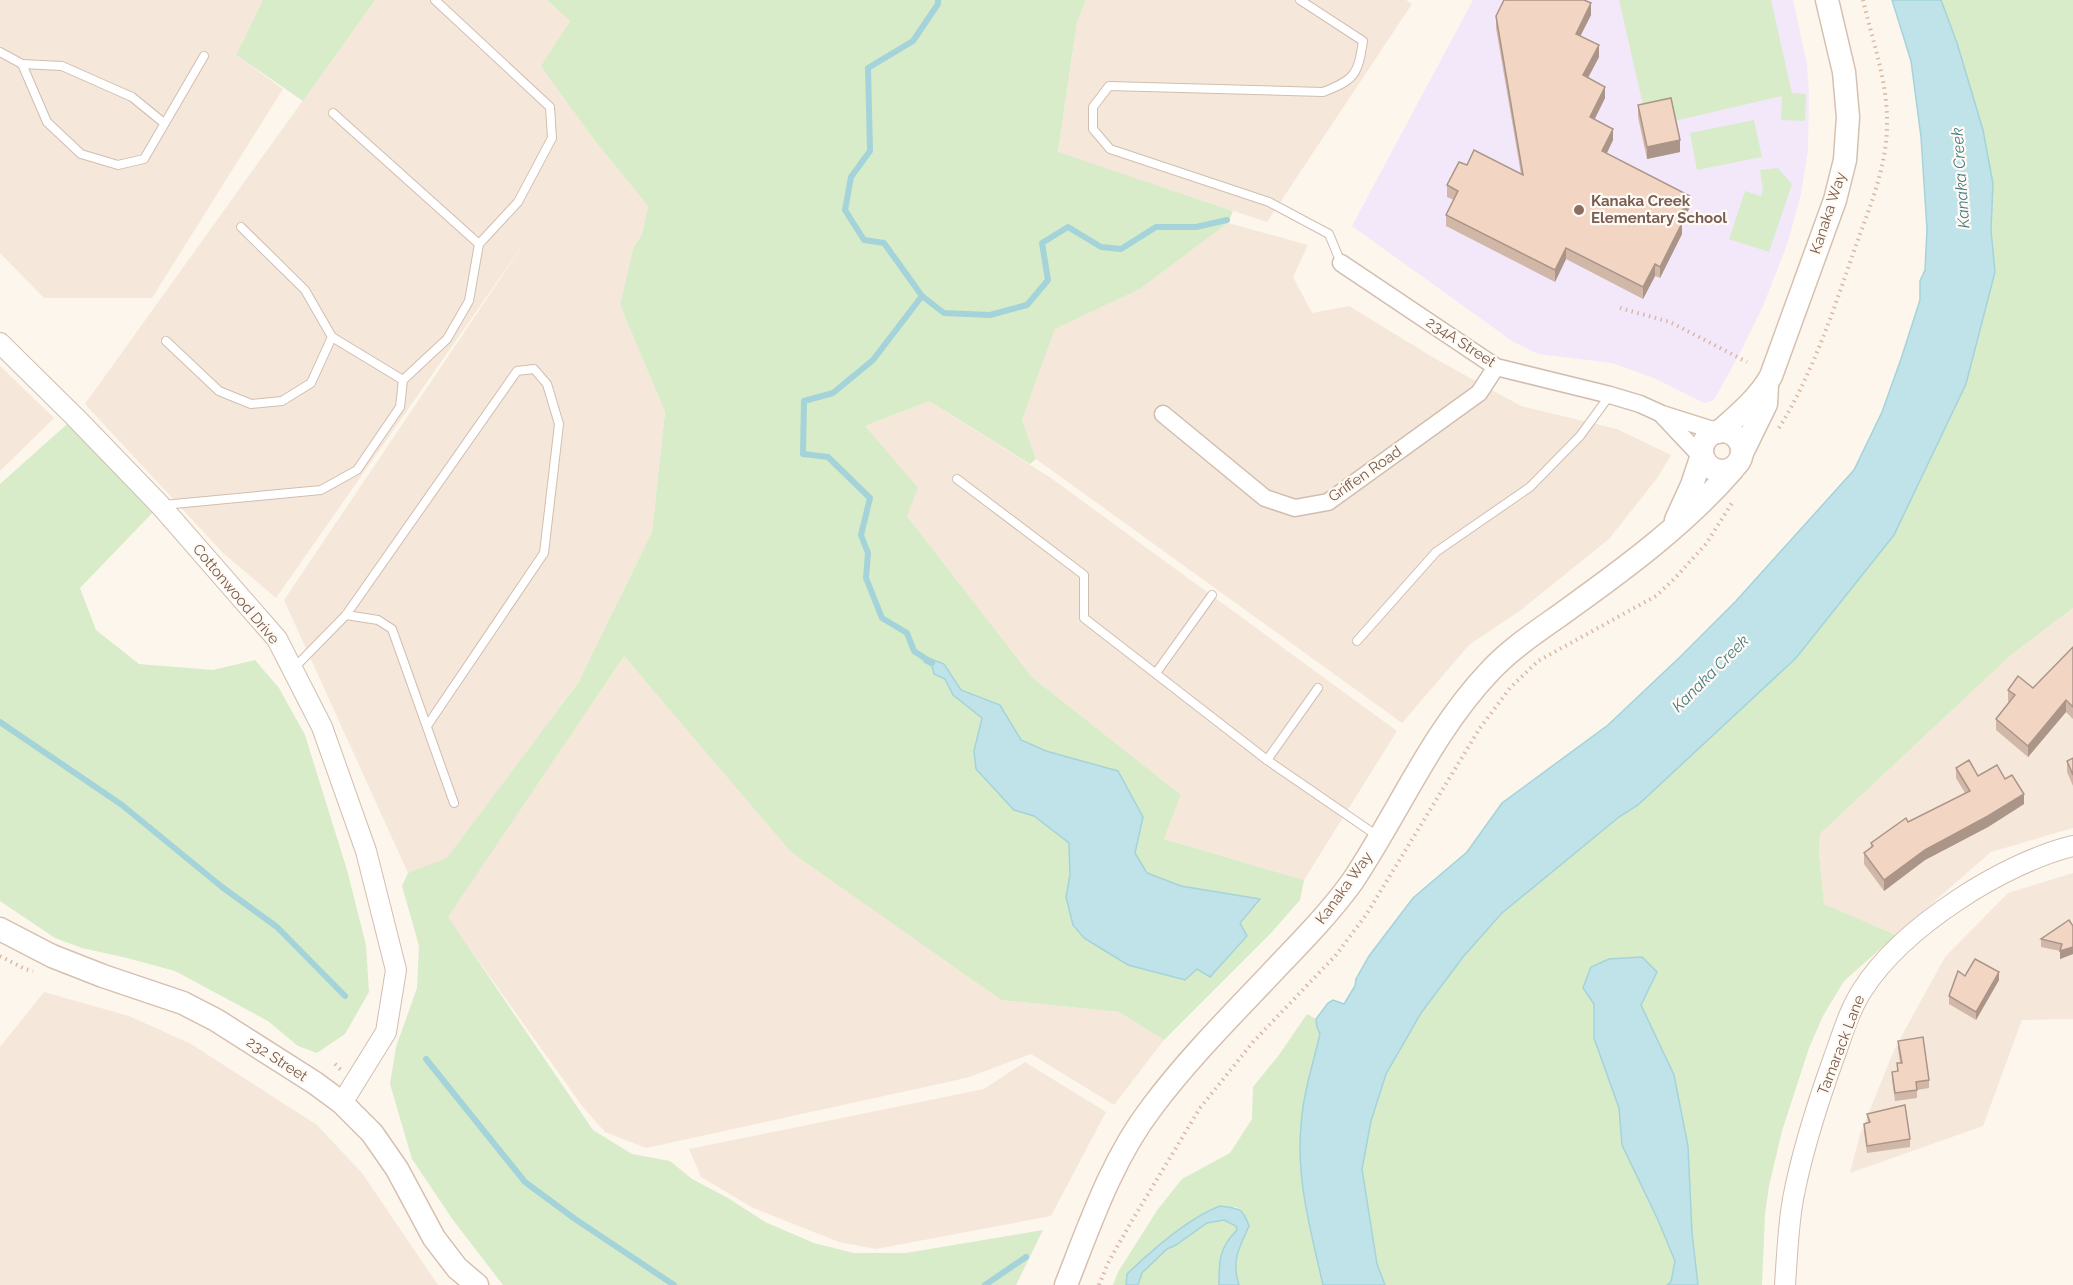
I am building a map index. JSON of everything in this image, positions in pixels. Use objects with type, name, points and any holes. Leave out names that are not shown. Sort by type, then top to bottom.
[{"type":"main road","name":"Kanaka Way","points":[[1066,1285],[1101,1195],[1150,1110],[1200,1048],[1325,916],[1351,882],[1380,837],[1434,742],[1471,692],[1510,652],[1670,532],[1712,492],[1737,461],[1766,404],[1767,383],[1835,200],[1845,160],[1848,117],[1844,72],[1827,0]]},
{"type":"main road","name":"Kanaka Way","points":[[1719,432],[1767,383]]},
{"type":"main road","points":[[1719,432],[1731,434],[1741,444],[1737,461],[1724,471],[1716,471],[1710,467],[1702,454],[1705,441],[1711,435],[1719,432]]},
{"type":"main road","name":"Kanaka Way","points":[[1670,532],[1692,485],[1702,454]]},
{"type":"main road","name":"232 Street","points":[[0,929],[52,956],[183,1004],[216,1020],[315,1083],[342,1103],[372,1133],[397,1169],[434,1238],[457,1268],[477,1285]]},
{"type":"street","name":"234A Street","points":[[1341,263],[1496,367],[1641,404],[1662,414],[1719,432]]},
{"type":"street","name":"Cottonwood Drive","points":[[0,343],[160,505],[277,639],[322,727],[366,851],[396,970],[386,1032],[342,1103]]},
{"type":"street","name":"Griffen Road","points":[[1163,414],[1265,498],[1295,508],[1328,502],[1479,393],[1496,367]]},
{"type":"street","name":"234A Street","points":[[1662,414],[1694,449],[1702,454]]},
{"type":"street","name":"Tamarack Lane","points":[[1785,1285],[1793,1200],[1800,1165],[1816,1110],[1847,1023],[1863,989],[1909,938],[1978,886],[2009,868],[2048,852],[2073,846]]},
{"type":"lane","points":[[160,505],[321,490],[357,470],[400,407],[403,380],[447,339],[469,301],[479,244],[518,202],[552,138],[550,107],[435,0]]},
{"type":"lane","points":[[1300,0],[1363,41],[1359,65],[1346,83],[1323,92],[1109,86],[1094,107],[1093,129],[1110,149],[1269,202],[1329,234],[1341,263]]},
{"type":"lane","points":[[0,52],[21,64],[62,66],[132,97],[164,123]]},
{"type":"lane","points":[[21,64],[47,122],[81,154],[118,165],[144,159],[204,56]]},
{"type":"lane","points":[[333,113],[479,244]]},
{"type":"lane","points":[[241,227],[305,290],[332,337],[403,380]]},
{"type":"lane","points":[[166,341],[219,391],[251,404],[282,401],[311,383],[332,337]]},
{"type":"lane","points":[[293,669],[346,615],[516,371],[534,369],[547,384],[559,423],[544,553],[427,726]]},
{"type":"lane","points":[[1357,641],[1436,552],[1530,487],[1580,436],[1610,395]]},
{"type":"lane","points":[[957,479],[1084,575],[1084,618],[1267,760],[1380,837]]},
{"type":"lane","points":[[1156,673],[1212,595]]},
{"type":"lane","points":[[346,615],[378,620],[392,629],[454,803]]},
{"type":"lane","points":[[1267,760],[1318,688]]},
{"type":"path","points":[[1775,434],[1802,389],[1844,280],[1881,174],[1886,140],[1886,97],[1863,0]]},
{"type":"path","points":[[1620,308],[1670,322],[1747,362]]},
{"type":"path","points":[[1099,1285],[1125,1233],[1200,1108],[1253,1042],[1336,954],[1366,915],[1480,728],[1510,688],[1538,661],[1656,596],[1676,578],[1706,544],[1737,494]]},
{"type":"shaded area","points":[[0,0],[263,0],[236,55],[283,89],[152,298],[44,298],[0,253]]},
{"type":"shaded area","points":[[375,0],[547,0],[570,21],[542,66],[595,141],[648,206],[642,234],[633,249],[620,305],[665,412],[652,532],[578,683],[447,859],[408,873],[284,600],[527,239],[276,598],[223,553],[85,404]]},
{"type":"shaded area","points":[[1086,0],[1406,0],[1412,4],[1267,222],[1058,153],[1077,22]]},
{"type":"shaded area","name":"Kanaka Creek Elementary School","points":[[1473,0],[1793,0],[1807,64],[1809,93],[1808,150],[1801,194],[1788,242],[1763,306],[1714,400],[1704,403],[1654,378],[1612,363],[1538,354],[1512,341],[1352,226]]},
{"type":"shaded area","points":[[1228,223],[1308,245],[1293,277],[1312,313],[1349,306],[1434,358],[1521,406],[1617,429],[1671,455],[1658,477],[1609,539],[1521,610],[1469,645],[1402,723],[1036,459],[1022,420],[1055,329],[1140,289]]},
{"type":"shaded area","points":[[0,366],[54,418],[0,471]]},
{"type":"shaded area","points":[[929,401],[1051,478],[1397,731],[1304,880],[1164,839],[1181,795],[1032,677],[907,516],[865,426]]},
{"type":"shaded area","points":[[2073,608],[2073,828],[1991,852],[1896,935],[1824,904],[1819,853],[1820,834],[2011,655]]},
{"type":"shaded area","points":[[624,656],[792,852],[1001,1000],[1119,1012],[1164,1040],[1114,1105],[1031,1054],[966,1078],[646,1148],[605,1132],[583,1107],[447,917]]},
{"type":"shaded area","points":[[2073,873],[2073,1019],[2022,1020],[1983,1126],[1850,1173],[1860,1134],[1895,1048],[1945,957],[2008,893]]},
{"type":"shaded area","points":[[44,992],[129,1016],[191,1044],[317,1125],[362,1173],[438,1285],[0,1285],[0,1047]]},
{"type":"shaded area","points":[[1025,1062],[1106,1112],[1051,1216],[876,1249],[839,1242],[753,1208],[701,1177],[689,1149],[984,1089]]},
{"type":"green space","points":[[263,0],[375,0],[303,101],[236,55]]},
{"type":"green space","points":[[547,0],[1086,0],[1077,22],[1058,152],[1233,211],[1228,223],[1140,289],[1055,329],[1022,420],[1036,459],[1030,464],[929,401],[865,426],[918,488],[907,516],[1032,677],[1181,795],[1164,839],[1304,880],[1300,900],[1271,933],[1164,1040],[1119,1012],[1001,1000],[791,852],[624,656],[448,917],[593,1130],[632,1154],[670,1161],[692,1179],[728,1198],[765,1222],[814,1243],[854,1253],[906,1253],[1043,1230],[1016,1285],[503,1285],[453,1220],[412,1159],[390,1084],[396,1047],[417,988],[419,946],[402,886],[408,873],[447,858],[578,683],[652,532],[665,412],[620,305],[633,249],[642,234],[648,206],[595,141],[541,66],[570,21]],"holes":[[[944,664],[961,690],[1000,705],[1021,740],[1046,751],[1143,817],[1135,853],[1147,873],[1181,886],[1260,899],[1239,923],[1247,937],[1230,953],[1196,969],[1184,980],[1129,965],[1084,938],[1066,897],[1070,875],[1069,843],[1034,816],[1014,810],[997,791],[974,751],[982,718],[953,695],[945,679],[935,674],[932,666]]]},
{"type":"green space","points":[[1619,0],[1771,0],[1792,93],[1806,94],[1805,121],[1781,120],[1782,96],[1648,127]]},
{"type":"green space","points":[[1941,0],[2073,0],[2073,608],[2011,655],[1820,834],[1819,853],[1824,904],[1896,935],[1844,981],[1823,1016],[1809,1048],[1782,1131],[1769,1186],[1765,1214],[1762,1285],[1698,1285],[1674,1075],[1641,1005],[1657,972],[1583,988],[1594,1004],[1594,1038],[1619,1108],[1622,1145],[1675,1261],[1671,1282],[1667,1285],[1385,1285],[1377,1264],[1362,1169],[1371,1121],[1386,1074],[1421,1013],[1463,957],[1502,913],[1619,817],[1638,805],[1796,658],[1894,535],[1995,272],[1991,230],[1993,184],[1983,130],[1957,43]]},
{"type":"green space","points":[[1754,120],[1762,157],[1697,170],[1690,133]]},
{"type":"green space","points":[[1778,168],[1792,184],[1769,252],[1729,239],[1745,191],[1761,196],[1763,191],[1760,170]]},
{"type":"green space","points":[[75,417],[160,505],[80,588],[96,630],[139,664],[213,670],[255,660],[279,688],[305,735],[347,870],[366,945],[369,992],[345,1034],[317,1053],[298,1046],[268,1021],[175,971],[82,948],[55,938],[0,901],[0,484]]},
{"type":"green space","points":[[1307,1014],[1316,1019],[1320,1034],[1302,1113],[1301,1166],[1309,1226],[1323,1285],[1239,1285],[1236,1261],[1249,1226],[1244,1213],[1236,1207],[1211,1209],[1164,1241],[1126,1281],[1126,1285],[1113,1285],[1118,1272],[1158,1209],[1182,1179],[1230,1153],[1252,1119],[1253,1087],[1279,1055]]},
{"type":"green space","points":[[1224,1220],[1237,1226],[1237,1230],[1227,1243],[1222,1255],[1219,1285],[1138,1285],[1142,1274],[1167,1249],[1207,1223]]},
{"type":"water","name":"Kanaka Creek","points":[[1892,0],[1941,0],[1957,43],[1983,130],[1993,184],[1991,230],[1995,272],[1966,384],[1894,535],[1796,658],[1638,805],[1619,817],[1502,913],[1463,957],[1421,1013],[1386,1074],[1371,1121],[1362,1169],[1377,1264],[1385,1285],[1323,1285],[1309,1226],[1300,1145],[1304,1102],[1320,1034],[1316,1019],[1333,1000],[1344,1004],[1369,956],[1413,898],[1467,852],[1502,803],[1608,725],[1736,601],[1854,470],[1882,412],[1920,300],[1920,281],[1925,270],[1927,229],[1921,137],[1911,61]]},
{"type":"water","points":[[926,657],[944,664],[961,690],[1000,705],[1021,740],[1046,751],[1118,771],[1143,817],[1135,853],[1147,873],[1181,886],[1260,899],[1240,923],[1247,936],[1210,977],[1197,969],[1185,980],[1128,965],[1084,938],[1073,925],[1066,897],[1070,875],[1069,843],[1034,816],[1014,810],[976,769],[974,751],[982,718],[953,695],[945,679],[934,674],[932,666],[924,662]]},
{"type":"water","points":[[1642,957],[1657,972],[1641,1005],[1674,1075],[1688,1146],[1692,1233],[1698,1285],[1667,1285],[1671,1282],[1675,1261],[1622,1145],[1619,1108],[1594,1038],[1594,1004],[1583,988],[1591,967],[1609,959]]},
{"type":"water","points":[[1220,1206],[1232,1207],[1242,1212],[1249,1226],[1239,1248],[1236,1262],[1239,1285],[1219,1285],[1221,1255],[1237,1230],[1236,1226],[1224,1220],[1207,1223],[1167,1249],[1142,1273],[1138,1285],[1126,1285],[1127,1274],[1159,1246],[1196,1218]]},
{"type":"building","points":[[1504,0],[1584,0],[1591,3],[1576,34],[1599,45],[1583,75],[1605,87],[1590,117],[1613,129],[1602,151],[1690,196],[1677,220],[1682,223],[1660,267],[1655,264],[1643,287],[1566,248],[1555,270],[1446,215],[1458,191],[1447,185],[1459,162],[1467,165],[1474,150],[1523,175],[1496,16]]},
{"type":"building","points":[[1671,98],[1680,140],[1647,147],[1638,105]]},
{"type":"building","points":[[2073,647],[2073,707],[2066,700],[2028,746],[1996,719],[2015,695],[2008,690],[2018,676],[2033,688]]},
{"type":"building","points":[[2073,758],[2073,775],[2067,761]]},
{"type":"building","points":[[1969,760],[1978,776],[1997,765],[2005,779],[2012,775],[2024,794],[1925,850],[1884,880],[1864,853],[1873,846],[1871,843],[1906,818],[1908,822],[1970,791],[1956,768]]},
{"type":"building","points":[[2069,920],[2073,926],[2073,947],[2060,951],[2062,944],[2041,939]]},
{"type":"building","points":[[1975,959],[1999,972],[1976,1012],[1949,996],[1958,971],[1965,976]]},
{"type":"building","points":[[1923,1037],[1929,1080],[1916,1082],[1917,1090],[1895,1093],[1892,1072],[1898,1071],[1897,1063],[1902,1063],[1898,1041]]},
{"type":"building","points":[[1905,1105],[1910,1139],[1867,1146],[1864,1124],[1870,1122],[1867,1114]]},
{"type":"waterway","points":[[932,663],[914,651],[907,633],[882,618],[866,578],[868,553],[861,535],[870,498],[828,457],[803,454],[804,401],[833,393],[873,360],[922,296],[884,243],[864,240],[845,210],[851,177],[870,151],[868,68],[913,41],[938,4],[938,0]]},
{"type":"waterway","points":[[922,296],[944,313],[990,315],[1027,305],[1048,280],[1042,243],[1068,227],[1101,247],[1121,249],[1156,227],[1196,227],[1227,220]]},
{"type":"waterway","points":[[0,722],[122,805],[222,887],[277,927],[345,996]]},
{"type":"waterway","points":[[426,1059],[525,1182],[575,1219],[674,1285]]},
{"type":"waterway","points":[[985,1285],[1026,1257]]},
{"type":"place","name":"Kanaka Creek Elementary School","points":[[1579,210]]}]
